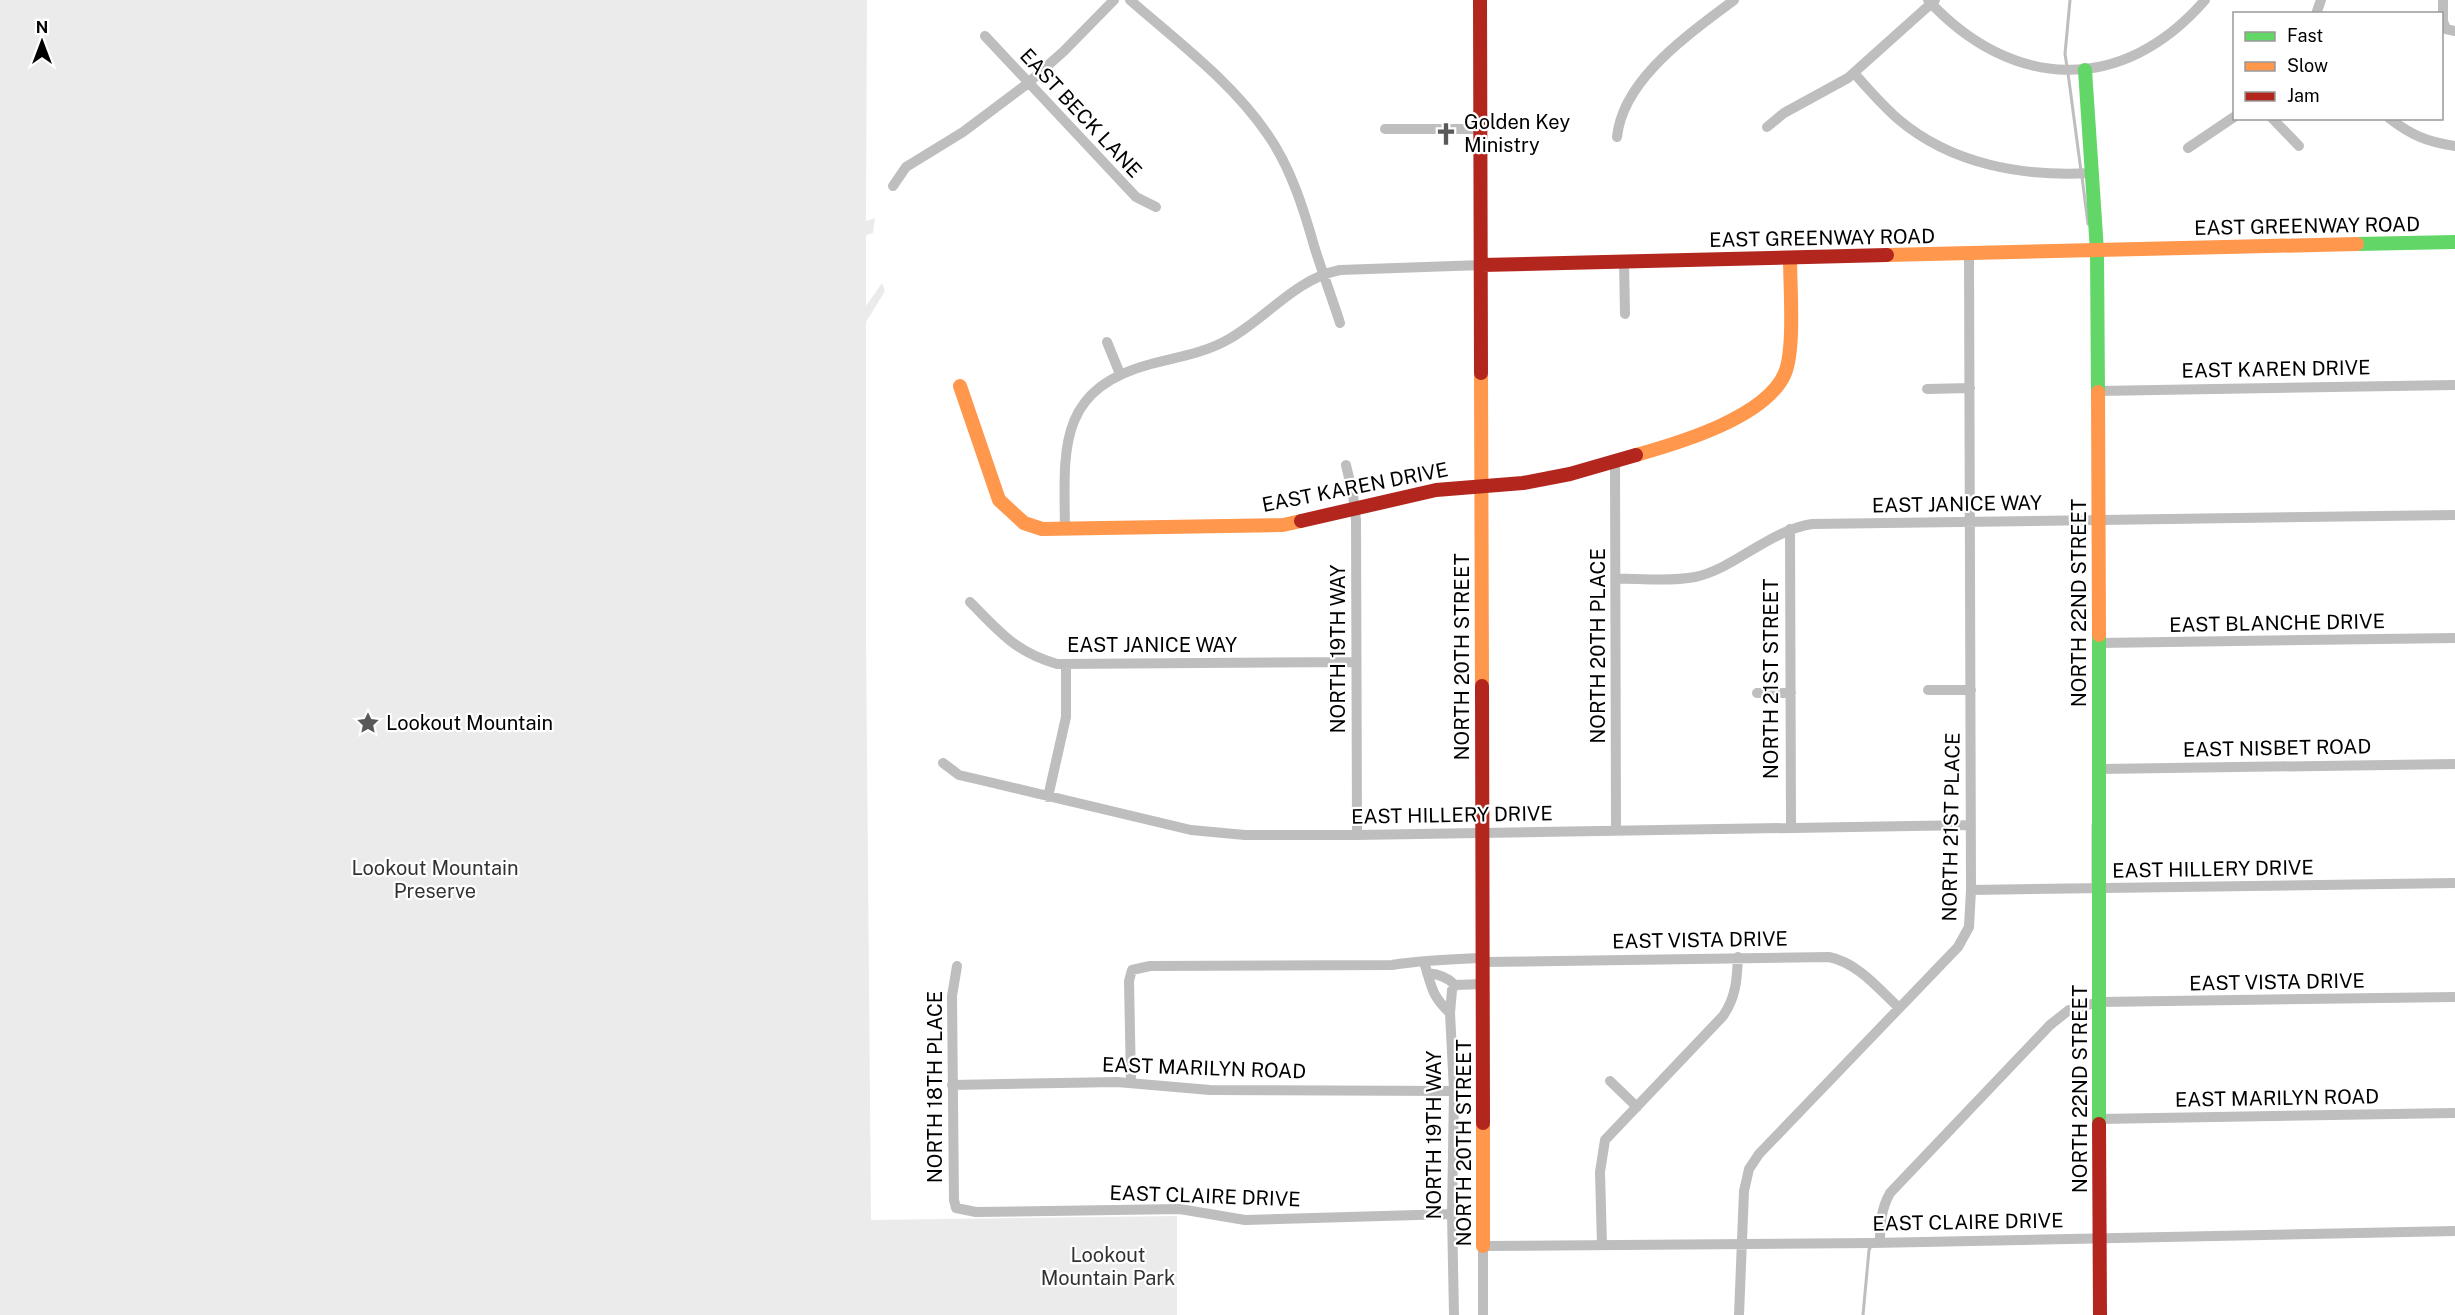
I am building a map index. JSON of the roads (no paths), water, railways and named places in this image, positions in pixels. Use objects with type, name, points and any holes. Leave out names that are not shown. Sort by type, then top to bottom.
[{"type":"street","points":[[892,186],[906,167],[963,132],[1027,84],[1064,51],[1114,0]]},
{"type":"street","points":[[1130,0],[1226,84],[1250,110],[1269,136],[1283,159],[1308,221],[1340,323]]},
{"type":"street","name":"NORTH 20TH STREET","points":[[1480,0],[1484,960],[1483,1315]]},
{"type":"street","points":[[1617,137],[1622,114],[1636,90],[1657,64],[1684,38],[1734,0]]},
{"type":"street","points":[[1767,127],[1784,113],[1814,98],[1854,73],[1931,1],[1973,40],[2009,59],[2049,68],[2085,70],[2130,58],[2159,41],[2184,22],[2205,0]]},
{"type":"street","points":[[2443,0],[2443,21],[2446,29],[2455,31]]},
{"type":"street","name":"EAST BECK LANE","points":[[985,36],[1027,84],[1136,197],[1155,207]]},
{"type":"street","name":"NORTH 22ND STREET","points":[[2085,70],[2097,250],[2101,888],[2100,1315]]},
{"type":"street","points":[[1854,73],[1899,120],[1933,143],[1955,153],[2014,171],[2092,173]]},
{"type":"street","points":[[2188,148],[2233,118]]},
{"type":"street","points":[[2274,120],[2299,146]]},
{"type":"street","points":[[2392,120],[2408,133],[2436,144],[2455,146]]},
{"type":"street","points":[[1385,129],[1480,129]]},
{"type":"street","name":"EAST GREENWAY ROAD","points":[[1065,530],[1065,463],[1070,428],[1086,400],[1099,387],[1120,374],[1213,347],[1231,338],[1292,291],[1324,273],[1340,270],[1482,265],[2455,242]]},
{"type":"street","name":"NORTH 21ST PLACE","points":[[1739,1315],[1744,1191],[1749,1169],[1958,946],[1969,927],[1971,690],[1969,253]]},
{"type":"street","name":"EAST KAREN DRIVE","points":[[960,386],[999,500],[1024,523],[1042,529],[1065,530],[1274,525],[1436,490],[1546,478],[1650,451],[1730,422],[1753,409],[1771,392],[1785,374],[1790,355],[1790,258]]},
{"type":"street","points":[[1624,262],[1625,314]]},
{"type":"street","points":[[1107,342],[1120,374]]},
{"type":"street","name":"EAST KAREN DRIVE","points":[[2097,392],[2455,385]]},
{"type":"street","points":[[1927,388],[1970,388]]},
{"type":"street","name":"NORTH 20TH PLACE","points":[[1615,460],[1616,831]]},
{"type":"street","name":"NORTH 19TH WAY","points":[[1346,465],[1355,508],[1357,835]]},
{"type":"street","name":"EAST JANICE WAY","points":[[1616,579],[1696,577],[1790,529],[1812,524],[2455,515]]},
{"type":"street","name":"NORTH 21ST STREET","points":[[1790,529],[1791,828]]},
{"type":"street","name":"EAST JANICE WAY","points":[[970,602],[1011,644],[1029,655],[1066,664],[1356,662]]},
{"type":"street","name":"EAST BLANCHE DRIVE","points":[[2099,643],[2455,638]]},
{"type":"street","points":[[1048,796],[1066,717],[1066,664]]},
{"type":"street","points":[[1928,690],[1971,690]]},
{"type":"street","points":[[1757,693],[1791,693]]},
{"type":"street","name":"EAST HILLERY DRIVE","points":[[943,763],[959,774],[1048,796],[1203,832],[1245,835],[1971,825]]},
{"type":"street","name":"EAST NISBET ROAD","points":[[2100,769],[2455,764]]},
{"type":"street","name":"EAST HILLERY DRIVE","points":[[1971,890],[2455,883]]},
{"type":"street","name":"EAST VISTA DRIVE","points":[[1425,968],[1448,959],[1815,956],[1843,960],[1862,972],[1899,1008]]},
{"type":"street","points":[[1602,1245],[1600,1172],[1605,1140],[1730,1006],[1737,987],[1738,957]]},
{"type":"street","points":[[1445,978],[1448,959]]},
{"type":"street","name":"EAST VISTA DRIVE","points":[[1131,1083],[1129,981],[1132,970],[1150,966],[1362,965],[1425,968],[1455,985]]},
{"type":"street","name":"NORTH 18TH PLACE","points":[[956,1208],[954,1200],[951,996],[957,966]]},
{"type":"street","points":[[1425,968],[1437,1000],[1450,1013]]},
{"type":"street","points":[[1450,1013],[1452,990],[1455,985],[1484,984]]},
{"type":"street","name":"EAST VISTA DRIVE","points":[[1880,1243],[1880,1218],[1883,1205],[1890,1193],[1976,1110],[2055,1020],[2069,1010],[2099,1002],[2455,997]]},
{"type":"street","name":"NORTH 19TH WAY","points":[[1450,1013],[1454,1091],[1452,1214],[1454,1315]]},
{"type":"street","points":[[1610,1081],[1637,1107]]},
{"type":"street","name":"EAST MARILYN ROAD","points":[[952,1085],[1131,1083],[1210,1090],[1454,1091]]},
{"type":"street","name":"EAST MARILYN ROAD","points":[[2099,1119],[2455,1113]]},
{"type":"street","name":"EAST CLAIRE DRIVE","points":[[956,1208],[976,1212],[1180,1209],[1245,1220],[1452,1214]]},
{"type":"street","name":"EAST CLAIRE DRIVE","points":[[1483,1246],[1880,1243],[2455,1231]]},
{"type":"waterway","points":[[2067,67],[2065,54],[2070,0]]},
{"type":"waterway","points":[[2068,73],[2081,171]]},
{"type":"waterway","points":[[2082,177],[2088,224]]},
{"type":"waterway","points":[[2093,825],[2093,887]]},
{"type":"waterway","points":[[1863,1315],[1871,1246]]},
{"type":"place","name":"Golden Key Ministry","points":[[1446,134]]},
{"type":"place","name":"Lookout Mountain","points":[[368,723]]},
{"type":"park label","name":"Lookout Mountain Preserve","points":[[435,880]]},
{"type":"park label","name":"Lookout Mountain Park","points":[[1108,1266]]}]
